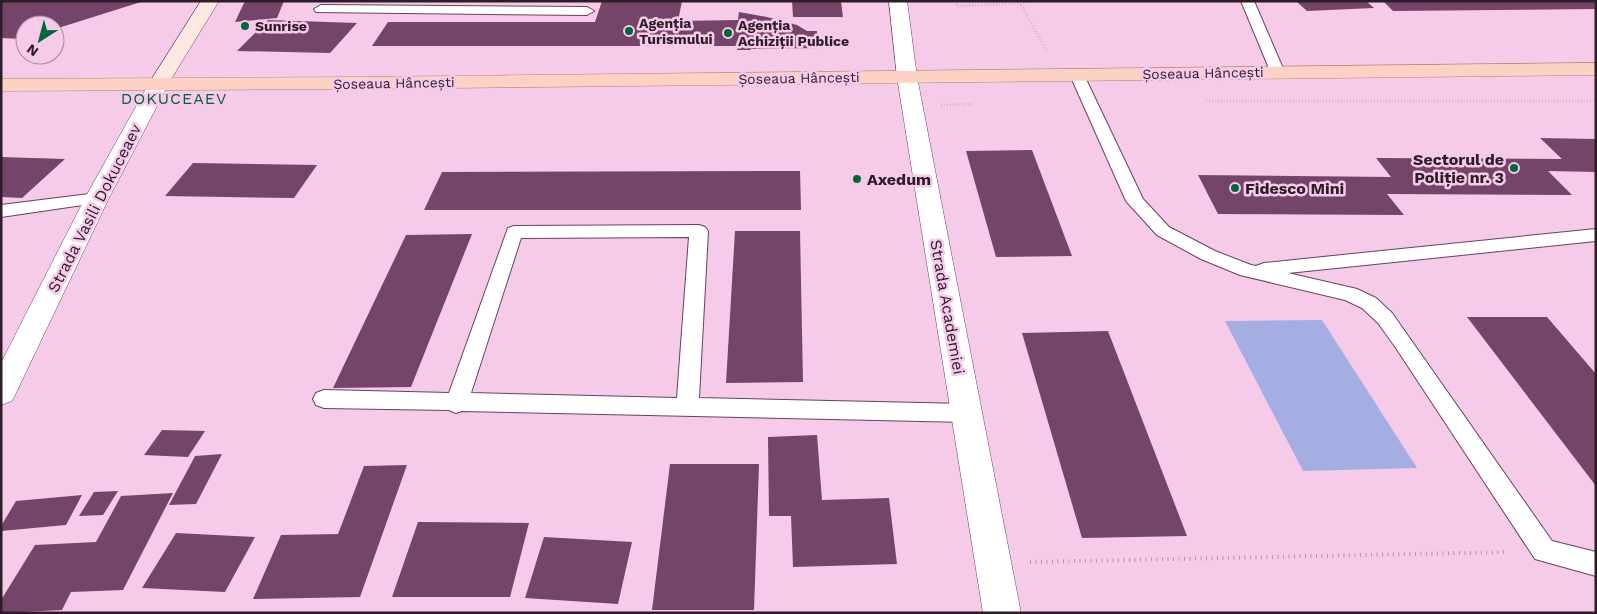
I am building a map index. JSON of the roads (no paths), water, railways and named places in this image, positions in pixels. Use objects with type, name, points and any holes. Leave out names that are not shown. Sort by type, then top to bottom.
[{"type":"main road","name":"Strada Vasili Dokuceaev","points":[[158,85],[210,1]]},
{"type":"main road","name":"Șoseaua Hâncești","points":[[1,85],[158,85],[1596,69]]},
{"type":"street","name":"Strada Academiei","points":[[898,1],[907,77],[1002,613]]},
{"type":"street","name":"Strada Vasili Dokuceaev","points":[[1,393],[96,198],[158,85]]},
{"type":"lane","points":[[1247,1],[1278,73]]},
{"type":"lane","points":[[321,9],[420,5],[586,11]]},
{"type":"lane","points":[[1077,75],[1135,200],[1163,231],[1208,255],[1246,270],[1350,294],[1369,303],[1385,318],[1403,342],[1544,551],[1596,564]]},
{"type":"lane","points":[[1,211],[96,198]]},
{"type":"lane","points":[[456,404],[514,232],[699,231],[687,408]]},
{"type":"lane","points":[[1246,270],[1596,235]]},
{"type":"lane","points":[[324,400],[966,413]]},
{"type":"place","name":"Sunrise","points":[[245,26]]},
{"type":"place","name":"Agenția Turismului","points":[[629,31]]},
{"type":"place","name":"Agenția Achiziții Publice","points":[[728,33]]},
{"type":"place","name":"Sectorul de Poliție nr. 3","points":[[1514,168]]},
{"type":"place","name":"Axedum","points":[[857,179]]},
{"type":"place","name":"Fidesco Mini","points":[[1235,188]]},
{"type":"district","name":"DOKUCEAEV","points":[[174,98]]}]
